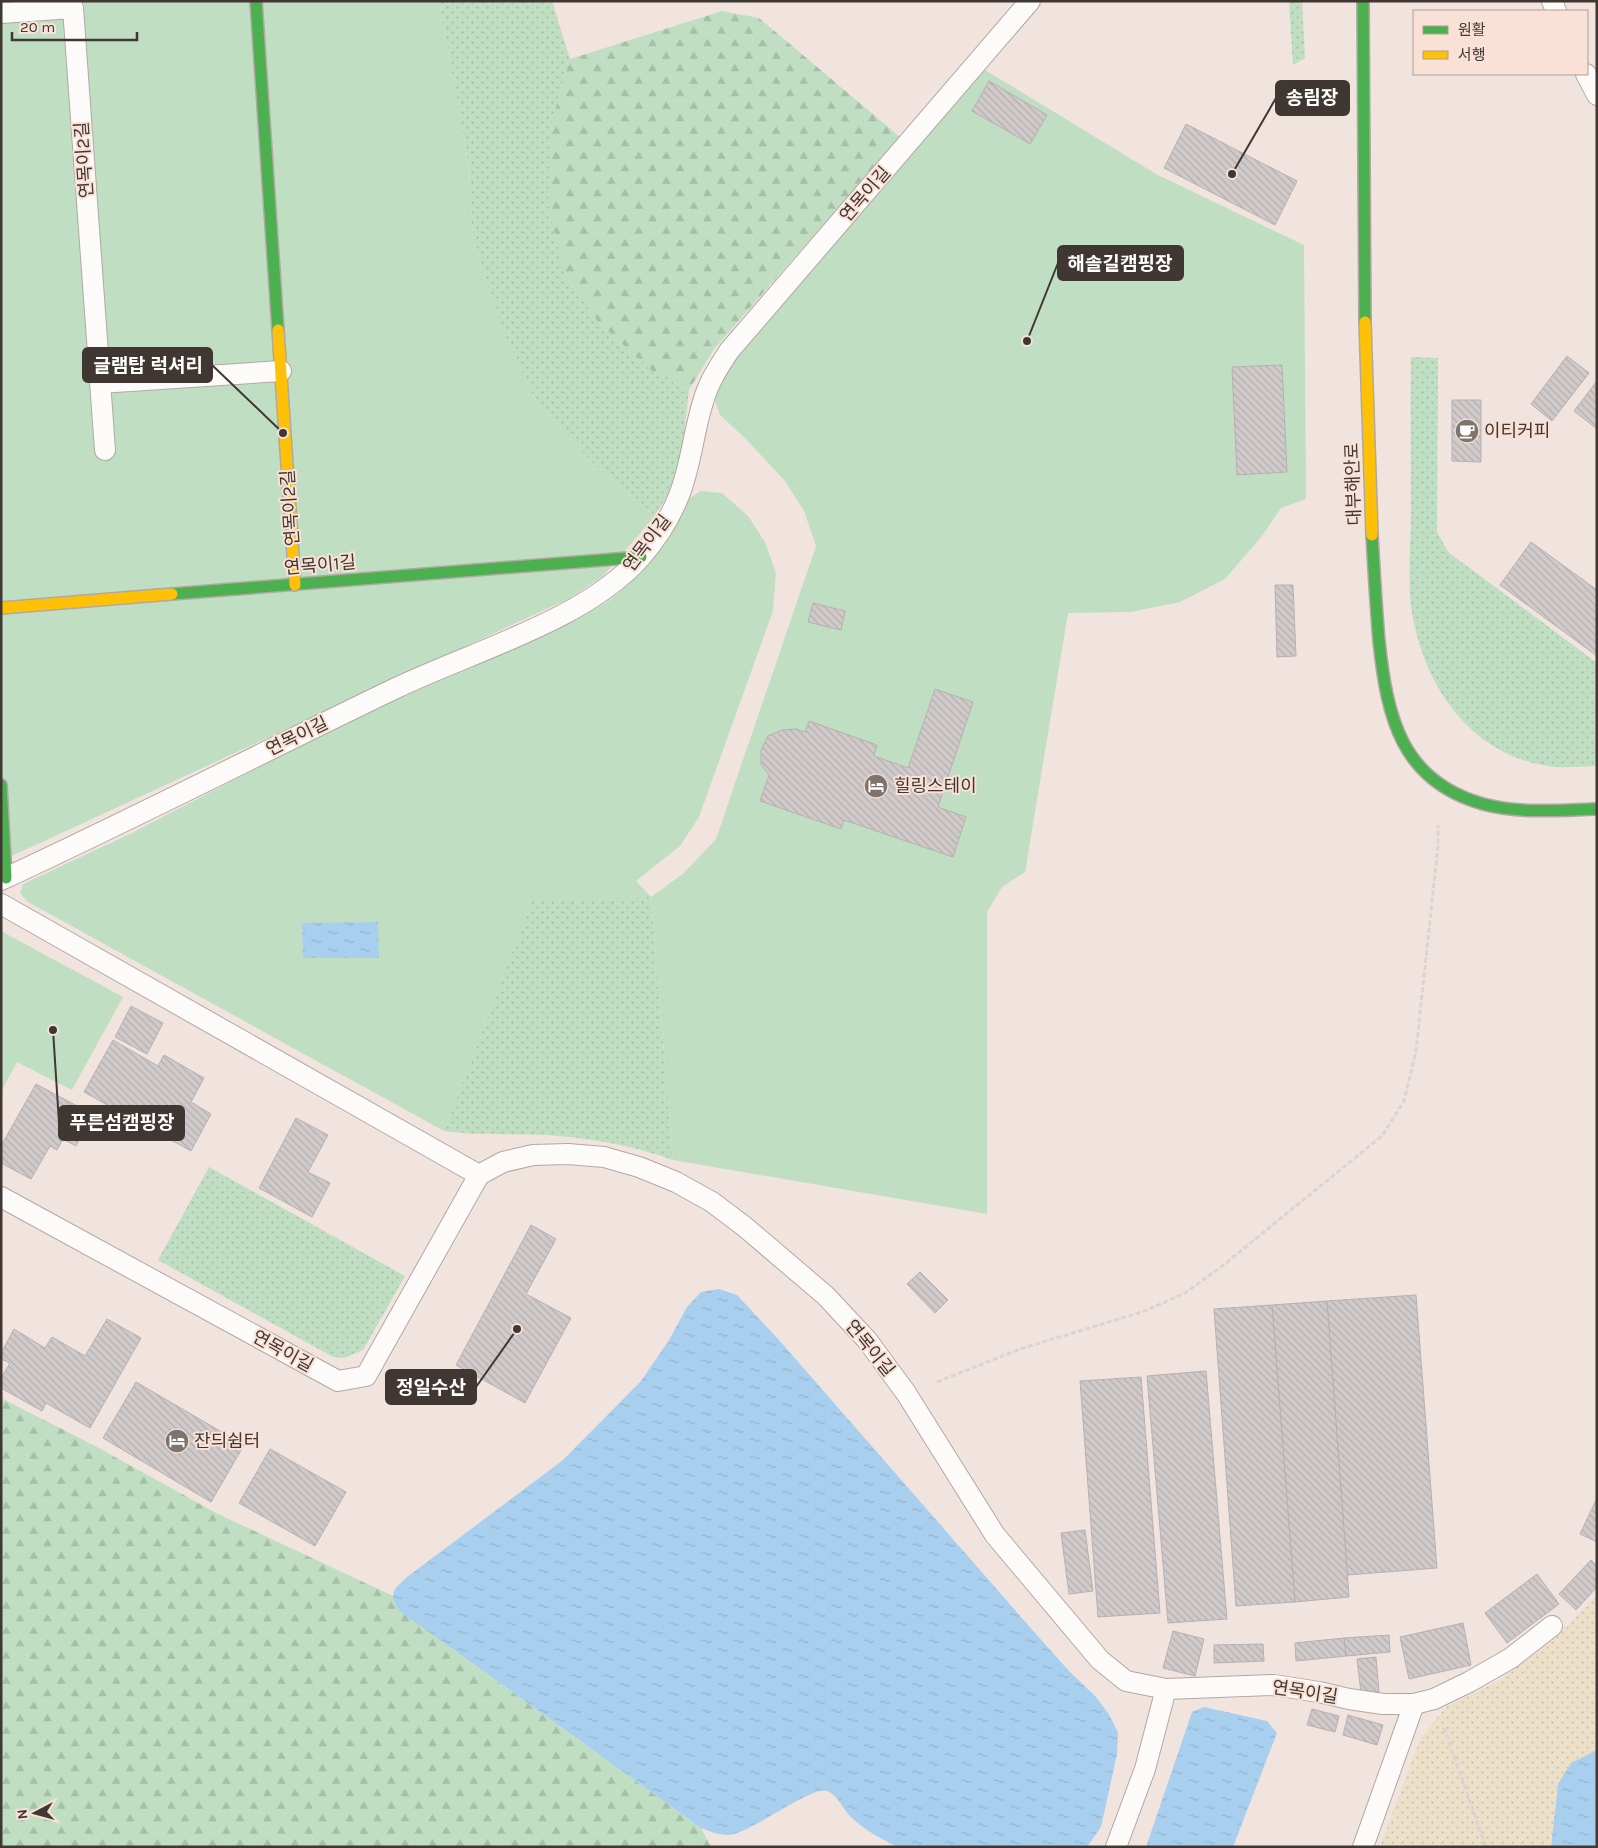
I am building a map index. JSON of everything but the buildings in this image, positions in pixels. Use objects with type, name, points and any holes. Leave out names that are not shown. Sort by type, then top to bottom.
[{"type":"street","name":"연목이2길","points":[[256,1],[295,585]]},
{"type":"street","name":"대부해안로","points":[[1363,1],[1367,416],[1377,622],[1382,672],[1391,716],[1400,738],[1425,773],[1441,785],[1484,804],[1543,811],[1597,809]]},
{"type":"street","name":"연목이1길","points":[[1,608],[641,557]]},
{"type":"street","points":[[1,785],[4,879]]},
{"type":"lane","name":"연목이길","points":[[4,879],[397,687],[581,604],[618,580],[641,557],[662,529],[679,497],[702,402],[713,375],[728,351],[1030,1]]},
{"type":"lane","name":"연목이2길","points":[[1,14],[73,8],[105,450]]},
{"type":"lane","points":[[1587,75],[1597,95]]},
{"type":"lane","points":[[100,383],[281,370]]},
{"type":"lane","points":[[1,904],[479,1175]]},
{"type":"lane","name":"연목이길","points":[[1,1197],[338,1381],[366,1376],[479,1175],[503,1162],[533,1155],[568,1154],[604,1157],[639,1167],[676,1182],[712,1202],[745,1227],[826,1296],[867,1340],[906,1393],[995,1535],[1100,1660],[1126,1681],[1166,1689],[1274,1685],[1375,1703],[1414,1704],[1434,1699],[1511,1658],[1552,1626]]},
{"type":"lane","points":[[1116,1847],[1145,1769],[1166,1689]]},
{"type":"lane","points":[[1363,1847],[1414,1704]]},
{"type":"path","points":[[906,1393],[1020,1349],[1145,1311],[1185,1293],[1221,1267],[1382,1136],[1404,1101],[1416,1051],[1438,846],[1437,818],[1425,773]]},
{"type":"path","points":[[1434,1699],[1486,1847]]},
{"type":"green space","points":[[1,1],[439,1],[469,167],[473,241],[502,330],[537,403],[592,463],[655,516],[603,576],[568,599],[1,861]]},
{"type":"green space","points":[[439,1],[552,1],[570,59],[552,120],[598,322],[653,372],[689,390],[682,452],[672,487],[655,516],[592,463],[537,403],[502,330],[473,241],[469,167]]},
{"type":"green space","points":[[1289,1],[1302,1],[1305,58],[1293,65]]},
{"type":"green space","points":[[722,11],[759,18],[900,137],[714,349],[689,390],[653,372],[598,322],[564,274],[548,203],[552,120],[570,59]]},
{"type":"green space","points":[[985,70],[1156,174],[1304,245],[1306,499],[1281,508],[1262,536],[1225,579],[1180,602],[1131,612],[1068,613],[1025,872],[1002,887],[987,912],[987,1214],[673,1160],[651,897],[684,873],[716,839],[816,546],[804,511],[785,481],[745,438],[720,415],[715,401],[719,382],[733,358]]},
{"type":"green space","points":[[1411,357],[1438,358],[1437,532],[1448,552],[1597,663],[1597,766],[1548,766],[1520,759],[1496,747],[1474,732],[1456,713],[1440,691],[1428,666],[1418,640],[1412,613],[1410,588]]},
{"type":"green space","points":[[701,491],[722,493],[748,516],[765,542],[776,573],[773,611],[699,817],[680,846],[636,881],[651,897],[532,901],[444,1131],[28,902],[20,893],[23,884],[134,832],[285,753],[440,678],[574,621],[610,600],[629,584],[656,554],[688,499]]},
{"type":"green space","points":[[651,897],[673,1160],[626,1146],[578,1138],[444,1131],[532,900]]},
{"type":"green space","points":[[1,931],[123,997],[72,1090],[17,1062],[1,1092]]},
{"type":"green space","points":[[209,1167],[405,1276],[363,1350],[344,1358],[333,1357],[158,1260]]},
{"type":"green space","points":[[1,1398],[97,1447],[218,1514],[393,1596],[395,1604],[452,1649],[701,1828],[711,1847],[1,1847]]},
{"type":"sand","points":[[1597,1595],[1597,1750],[1558,1784],[1551,1847],[1380,1847],[1420,1739],[1446,1707],[1500,1680],[1554,1640]]},
{"type":"water","points":[[378,922],[379,958],[303,958],[302,923]]},
{"type":"water","points":[[719,1289],[737,1295],[779,1340],[1028,1625],[1069,1671],[1096,1697],[1108,1713],[1118,1732],[1117,1754],[1101,1827],[1087,1847],[898,1847],[861,1826],[850,1816],[834,1795],[827,1791],[820,1791],[809,1795],[744,1831],[734,1834],[721,1834],[701,1828],[401,1612],[397,1606],[393,1597],[395,1589],[407,1577],[563,1460],[641,1381],[669,1340],[687,1307],[701,1292]]},
{"type":"water","points":[[1204,1707],[1267,1721],[1277,1733],[1233,1847],[1146,1847],[1192,1712]]},
{"type":"water","points":[[1597,1750],[1597,1847],[1551,1847],[1558,1784],[1571,1763]]},
{"type":"traffic: fast","points":[[256,1],[278,330]]},
{"type":"traffic: fast","points":[[1363,1],[1365,322]]},
{"type":"traffic: fast","points":[[1372,535],[1379,641],[1387,695],[1403,742],[1416,762],[1433,780],[1455,794],[1483,804],[1526,810],[1597,809]]},
{"type":"traffic: fast","points":[[172,594],[641,557]]},
{"type":"traffic: fast","points":[[1,785],[6,878]]},
{"type":"traffic: slow","points":[[1365,322],[1372,535]]},
{"type":"traffic: slow","points":[[278,330],[295,585]]},
{"type":"traffic: slow","points":[[1,608],[172,594]]},
{"type":"place","name":"송림장","points":[[1232,174]]},
{"type":"place","name":"해솔길캠핑장","points":[[1027,341]]},
{"type":"place","name":"이티커피","points":[[1467,431]]},
{"type":"place","name":"글램탑 럭셔리","points":[[283,433]]},
{"type":"place","name":"힐링스테이","points":[[876,786]]},
{"type":"place","name":"푸른섬캠핑장","points":[[53,1030]]},
{"type":"place","name":"정일수산","points":[[517,1329]]},
{"type":"place","name":"잔듸쉼터","points":[[177,1441]]}]
